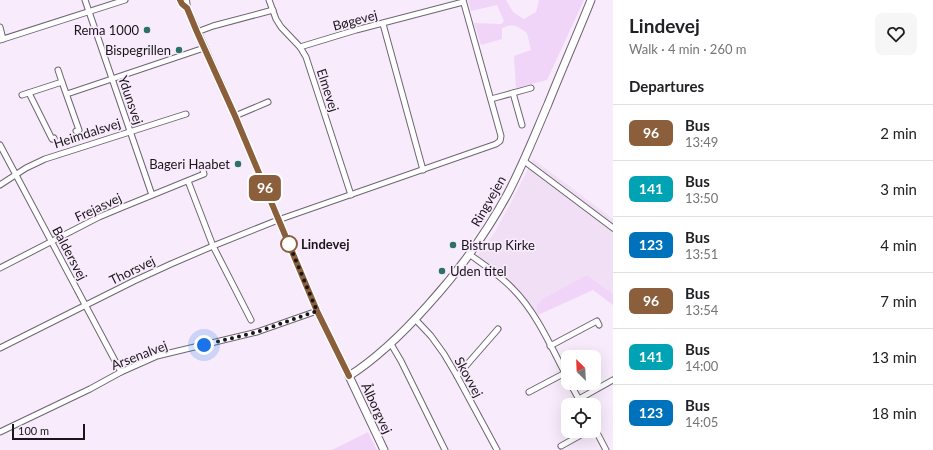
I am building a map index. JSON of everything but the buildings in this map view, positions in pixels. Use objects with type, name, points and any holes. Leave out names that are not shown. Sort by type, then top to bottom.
[{"type":"main road","name":"Ringvejen","points":[[349,376],[366,366],[415,320],[442,289],[469,254],[494,217],[524,161],[591,0]]},
{"type":"main road","name":"Ålborgvej","points":[[349,376],[384,450]]},
{"type":"street","name":"Ydunsvej","points":[[85,0],[152,195]]},
{"type":"street","points":[[0,26],[2,39],[125,0]]},
{"type":"street","points":[[180,0],[187,8]]},
{"type":"street","points":[[186,0],[187,8],[197,32],[235,116],[317,311],[349,376]]},
{"type":"street","name":"Elmevej","points":[[270,0],[276,19],[281,27],[300,47],[306,57],[351,195]]},
{"type":"street","points":[[278,220],[424,170],[496,144],[500,141],[501,136],[463,1]]},
{"type":"street","name":"Bøgevej","points":[[300,47],[463,1]]},
{"type":"street","points":[[197,32],[213,26],[273,10]]},
{"type":"street","points":[[383,24],[424,170]]},
{"type":"street","points":[[67,94],[204,48]]},
{"type":"street","points":[[58,70],[79,130],[76,131]]},
{"type":"street","points":[[22,95],[62,82]]},
{"type":"street","points":[[491,99],[531,88]]},
{"type":"street","points":[[29,93],[52,139],[54,138]]},
{"type":"street","points":[[513,93],[522,125]]},
{"type":"street","points":[[235,116],[268,102]]},
{"type":"street","name":"Heimdalsvej","points":[[0,185],[35,163],[58,154],[186,114]]},
{"type":"street","name":"Baldersvej","points":[[0,144],[121,372]]},
{"type":"street","points":[[524,161],[613,228]]},
{"type":"street","name":"Frejasvej","points":[[0,268],[105,215],[204,174],[202,170]]},
{"type":"street","points":[[188,181],[213,246],[251,320]]},
{"type":"street","name":"Thorsvej","points":[[0,348],[171,264],[278,220]]},
{"type":"street","points":[[469,254],[499,276],[513,288],[524,301],[532,312],[561,366]]},
{"type":"street","name":"Arsenalvej","points":[[0,432],[121,372],[157,356],[257,332],[317,311]]},
{"type":"street","name":"Skovvej","points":[[415,320],[431,336],[444,354],[497,450]]},
{"type":"street","points":[[550,346],[597,321],[599,325]]},
{"type":"street","points":[[457,376],[498,330]]},
{"type":"street","points":[[391,344],[401,361],[444,450]]},
{"type":"street","points":[[529,392],[561,375]]},
{"type":"street","points":[[581,398],[613,380]]},
{"type":"street","points":[[561,446],[575,438]]},
{"type":"street","points":[[600,438],[606,450]]},
{"type":"shaded area","points":[[468,0],[506,0],[513,12],[524,19],[536,12],[539,0],[584,0],[547,80],[516,88],[514,56],[531,50],[527,33],[515,26],[506,26],[502,28],[502,39],[481,45],[474,23],[501,24],[504,21],[497,5],[471,11]]},
{"type":"shaded area","points":[[533,159],[613,219],[613,294],[587,275],[536,306],[538,315],[532,318],[517,298],[502,282],[473,261],[495,232]]},
{"type":"shaded area","points":[[587,275],[613,294],[613,305],[593,290],[538,315],[536,306],[544,298]]},
{"type":"shaded area","points":[[368,432],[377,450],[332,450]]},
{"type":"bus line","name":"96","points":[[180,0],[187,8],[235,116],[324,327],[349,376]]},
{"type":"place","name":"Rema 1000","points":[[147,30]]},
{"type":"place","name":"Bispegrillen","points":[[179,50]]},
{"type":"place","name":"Bageri Haabet","points":[[238,164]]},
{"type":"place","name":"Lindevej","points":[[289,244]]},
{"type":"place","name":"Bistrup Kirke","points":[[453,245]]},
{"type":"place","name":"Uden titel","points":[[442,271]]},
{"type":"route","points":[[204,345],[257,332],[317,311],[289,244]]}]
